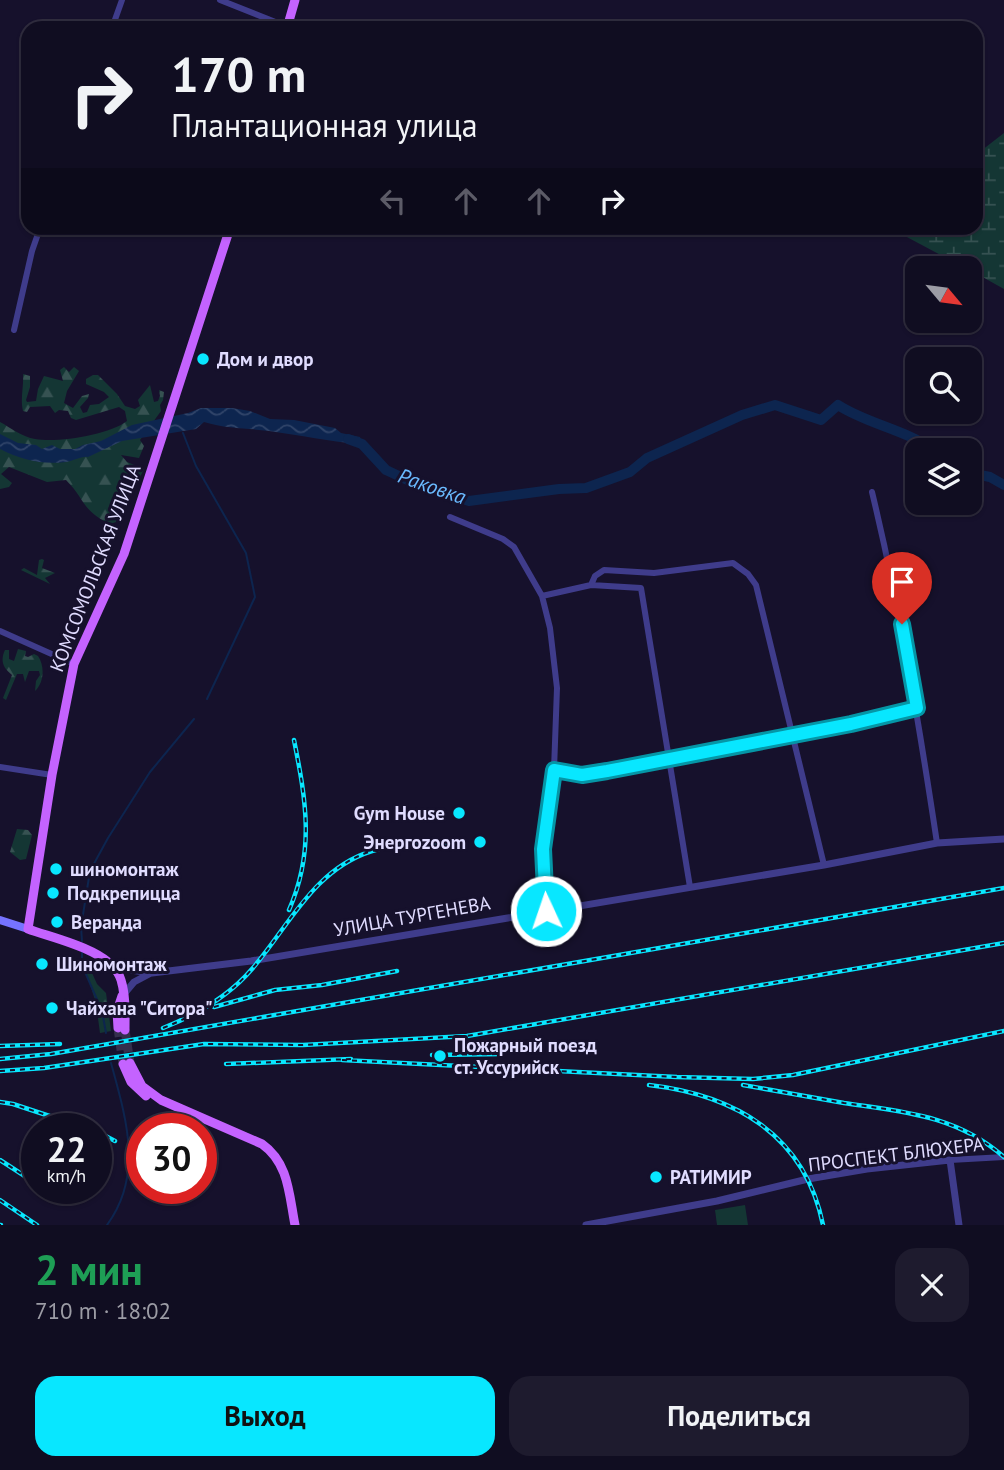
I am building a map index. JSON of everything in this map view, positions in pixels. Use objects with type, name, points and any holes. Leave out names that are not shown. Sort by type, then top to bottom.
[{"type":"main road","points":[[290,21],[295,0]]},
{"type":"main road","name":"КОМСОМОЛЬСКАЯ УЛИЦА","points":[[28,929],[52,775],[74,664],[124,554],[228,235]]},
{"type":"main road","points":[[0,920],[79,947],[107,960],[116,968],[124,994],[122,1029]]},
{"type":"main road","points":[[127,1063],[142,1086],[173,1107],[262,1144],[274,1153],[285,1173],[295,1225]]},
{"type":"street","points":[[114,21],[122,0]]},
{"type":"street","points":[[220,0],[273,21]]},
{"type":"street","points":[[14,330],[38,235]]},
{"type":"street","points":[[872,492],[902,624],[937,843]]},
{"type":"street","points":[[450,517],[503,539],[514,547],[542,596],[554,656],[556,688],[554,770],[543,849],[546,911]]},
{"type":"street","points":[[591,585],[595,576],[604,570],[654,573],[733,563],[756,584],[824,865]]},
{"type":"street","points":[[542,596],[591,585],[640,588],[690,887]]},
{"type":"street","points":[[0,631],[74,664]]},
{"type":"street","points":[[554,770],[582,775],[794,735],[917,708]]},
{"type":"street","points":[[0,767],[52,775]]},
{"type":"street","name":"УЛИЦА ТУРГЕНЕВА","points":[[116,968],[152,973],[304,952],[824,865],[937,843],[1004,839]]},
{"type":"street","points":[[124,994],[134,982],[152,973]]},
{"type":"street","name":"ПРОСПЕКТ БЛЮХЕРА","points":[[586,1225],[867,1169],[1004,1157]]},
{"type":"street","points":[[950,1160],[959,1225]]},
{"type":"green space","points":[[1004,133],[1004,289],[982,277],[982,256],[942,256],[903,235],[983,235],[983,149]]},
{"type":"green space","points":[[64,367],[69,372],[74,367],[79,371],[67,391],[64,403],[73,408],[82,396],[89,394],[80,407],[83,413],[87,412],[90,405],[99,404],[109,397],[86,384],[86,379],[93,375],[98,375],[125,406],[135,409],[140,406],[138,400],[150,385],[154,402],[158,401],[159,390],[164,392],[161,411],[140,440],[144,446],[139,458],[121,455],[127,462],[144,469],[139,479],[124,492],[116,522],[110,524],[89,509],[66,480],[47,482],[9,467],[1,474],[12,483],[9,487],[0,489],[0,422],[26,436],[45,440],[96,434],[127,421],[125,411],[119,407],[76,420],[71,418],[68,411],[59,410],[55,413],[50,406],[30,407],[27,412],[23,411],[23,374],[30,376],[26,400],[36,401],[44,376],[63,381],[60,370]]},
{"type":"green space","points":[[42,559],[42,568],[55,573],[45,578],[50,584],[21,570],[24,568],[37,575],[39,560]]},
{"type":"green space","points":[[18,649],[26,651],[25,656],[38,656],[42,665],[42,679],[35,691],[39,671],[29,671],[25,682],[23,674],[17,674],[6,700],[3,698],[12,675],[3,664],[3,654],[5,650],[9,650],[9,659],[14,661]]},
{"type":"green space","points":[[17,829],[28,830],[32,835],[26,859],[20,860],[10,852]]},
{"type":"green space","points":[[86,972],[92,973],[97,984],[106,993],[111,1031],[100,1033],[96,1003]]},
{"type":"green space","points":[[745,1205],[748,1225],[717,1225],[715,1210]]},
{"type":"water","points":[[201,408],[232,408],[250,411],[270,419],[294,420],[335,428],[341,433],[360,437],[362,444],[204,422],[196,429],[122,441],[88,457],[66,462],[32,461],[0,449],[0,434],[18,443],[36,445],[42,449],[52,445],[60,449],[75,449],[101,441],[132,425]]},
{"type":"waterway","name":"Раковка","points":[[348,439],[362,444],[386,470],[416,484],[469,501],[586,488],[630,472],[647,458],[742,415],[775,405],[821,420],[838,405],[913,438]]},
{"type":"waterway","points":[[183,433],[196,466],[246,553],[255,597],[207,699]]},
{"type":"waterway","name":"Раковка","points":[[982,475],[1004,485]]},
{"type":"waterway","points":[[82,941],[81,927],[90,871],[150,772],[194,719]]},
{"type":"waterway","points":[[82,951],[82,965],[102,1011],[106,1033]]},
{"type":"waterway","points":[[107,1225],[118,1206],[128,1166],[126,1125],[111,1063]]},
{"type":"tunnel","points":[[118,1028],[123,1064]]},
{"type":"tunnel","points":[[125,1030],[130,1063]]},
{"type":"railway","points":[[289,910],[302,867],[306,825],[294,740]]},
{"type":"railway","points":[[163,1028],[199,1011],[233,988],[252,969],[318,885],[352,859],[392,846],[452,846]]},
{"type":"railway","points":[[0,1059],[51,1054],[1004,888]]},
{"type":"railway","points":[[0,1071],[44,1068],[204,1044],[303,1045],[467,1036],[1004,943]]},
{"type":"railway","points":[[214,1007],[275,990],[322,985],[397,971]]},
{"type":"railway","points":[[342,1060],[753,1079],[793,1075],[1004,1031]]},
{"type":"railway","points":[[0,1046],[60,1044]]},
{"type":"railway","points":[[432,1055],[502,1054]]},
{"type":"railway","points":[[226,1064],[351,1059]]},
{"type":"railway","points":[[649,1085],[710,1098],[762,1125],[783,1144],[800,1167],[814,1194],[823,1225]]},
{"type":"railway","points":[[743,1085],[928,1118],[967,1132],[1004,1157]]},
{"type":"railway","points":[[0,1102],[40,1113]]},
{"type":"railway","points":[[0,1160],[21,1174]]},
{"type":"railway","points":[[0,1200],[37,1225]]},
{"type":"place","name":"Дом и двор","points":[[203,359]]},
{"type":"place","name":"Gym House","points":[[459,813]]},
{"type":"place","name":"Энергоzoom","points":[[480,842]]},
{"type":"place","name":"шиномонтаж","points":[[56,869]]},
{"type":"place","name":"Подкрепицца","points":[[53,893]]},
{"type":"place","name":"Веранда","points":[[57,922]]},
{"type":"place","name":"Шиномонтаж","points":[[42,964]]},
{"type":"place","name":"Чайхана \"Ситора\"","points":[[52,1008]]},
{"type":"place","name":"Пожарный поезд ст. Уссурийск","points":[[440,1056]]},
{"type":"place","name":"РАТИМИР","points":[[656,1177]]},
{"type":"route","points":[[546,911],[543,849],[554,770],[582,775],[607,771],[851,724],[917,708],[902,624]]}]
